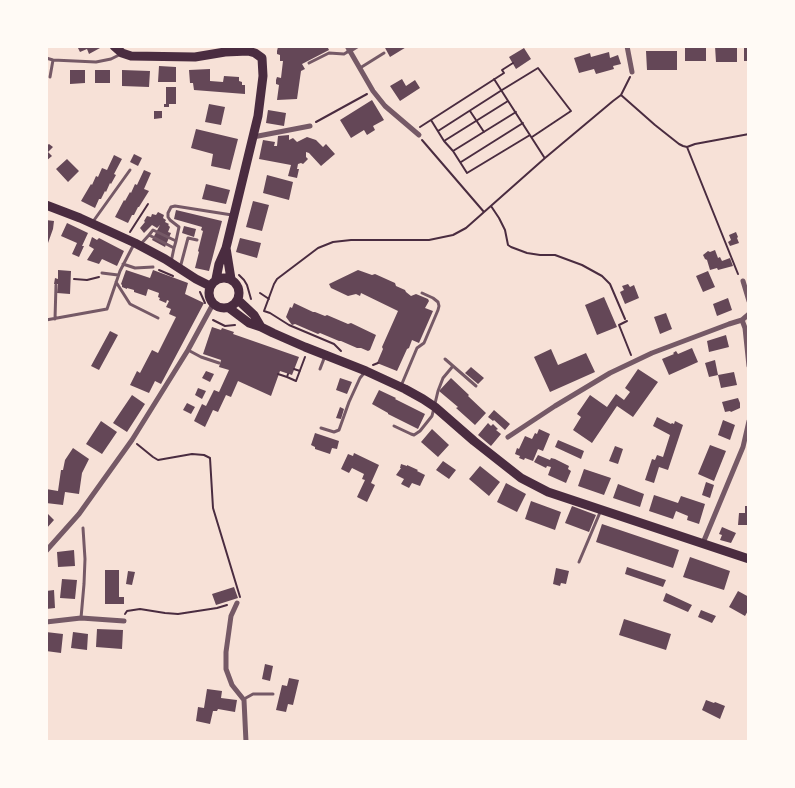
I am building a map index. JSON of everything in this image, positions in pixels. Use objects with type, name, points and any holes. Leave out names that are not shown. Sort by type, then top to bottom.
[{"type":"main road","points":[[114,46],[122,53],[132,56],[195,57],[252,49],[262,58],[261,99],[253,137],[226,248],[221,256],[213,283],[208,292],[213,304],[224,309],[234,305],[240,294],[226,248]]},
{"type":"main road","points":[[46,205],[65,211],[137,244],[170,262],[179,272],[196,279],[213,283],[233,275]]},
{"type":"main road","points":[[238,300],[254,315],[261,327]]},
{"type":"main road","points":[[229,308],[250,323],[366,371],[400,387],[435,407],[521,478],[548,492],[749,559]]},
{"type":"street","points":[[357,46],[348,48],[373,91],[385,106],[417,133]]},
{"type":"street","points":[[627,46],[632,72]]},
{"type":"street","points":[[253,137],[310,126]]},
{"type":"street","points":[[743,280],[749,301]]},
{"type":"street","points":[[46,551],[79,514],[132,440],[188,350],[213,304]]},
{"type":"street","points":[[508,438],[530,421],[587,386],[634,362],[698,335],[742,320],[749,314]]},
{"type":"street","points":[[742,320],[745,328],[749,366]]},
{"type":"street","points":[[703,544],[743,447],[749,421]]},
{"type":"street","points":[[238,602],[231,616],[226,652],[226,669],[232,685],[244,700],[246,742]]},
{"type":"street","points":[[46,622],[81,618],[124,621]]},
{"type":"lane","points":[[309,63],[329,54],[344,54],[348,48]]},
{"type":"lane","points":[[46,58],[52,60],[96,62],[111,59],[122,53]]},
{"type":"lane","points":[[359,68],[384,53]]},
{"type":"lane","points":[[50,77],[52,60]]},
{"type":"lane","points":[[92,223],[130,170]]},
{"type":"lane","points":[[170,262],[178,227],[168,217],[171,206],[234,215]]},
{"type":"lane","points":[[46,320],[107,309],[115,282],[124,264],[137,244],[149,235],[154,228],[176,241]]},
{"type":"lane","points":[[149,235],[174,248]]},
{"type":"lane","points":[[179,272],[188,238],[197,240]]},
{"type":"lane","points":[[124,264],[135,268],[152,268]]},
{"type":"lane","points":[[102,273],[118,276]]},
{"type":"lane","points":[[115,282],[130,304],[158,318]]},
{"type":"lane","points":[[55,319],[56,285]]},
{"type":"lane","points":[[400,387],[417,348],[424,343],[439,306],[438,302],[433,298],[422,293]]},
{"type":"lane","points":[[188,350],[219,363]]},
{"type":"lane","points":[[320,369],[325,355]]},
{"type":"lane","points":[[445,359],[476,386]]},
{"type":"lane","points":[[394,426],[411,434],[417,434],[420,431],[432,416],[443,378],[453,366]]},
{"type":"lane","points":[[320,428],[334,432],[339,430],[349,402],[360,378],[366,371]]},
{"type":"lane","points":[[579,562],[601,510]]},
{"type":"lane","points":[[81,618],[85,575],[83,528]]},
{"type":"lane","points":[[244,700],[252,694],[273,694]]},
{"type":"path","points":[[484,212],[417,133],[431,120],[504,73],[502,70],[512,63]]},
{"type":"path","points":[[431,120],[444,141],[468,172],[571,111],[538,68],[438,131]]},
{"type":"path","points":[[264,312],[277,279],[318,248],[333,242],[351,240],[429,240],[453,235],[466,228],[545,158],[622,95],[632,72]]},
{"type":"path","points":[[494,79],[545,158]]},
{"type":"path","points":[[310,126],[373,91]]},
{"type":"path","points":[[622,95],[655,125],[679,144],[687,147],[749,134]]},
{"type":"path","points":[[444,141],[508,101]]},
{"type":"path","points":[[470,111],[484,132]]},
{"type":"path","points":[[452,151],[516,112]]},
{"type":"path","points":[[460,163],[523,124]]},
{"type":"path","points":[[687,147],[738,274]]},
{"type":"path","points":[[130,232],[148,204]]},
{"type":"path","points":[[491,206],[505,230],[508,245],[511,247],[527,253],[555,255],[582,265],[602,276],[610,284],[626,320],[618,323],[634,362]]},
{"type":"path","points":[[152,268],[175,277],[179,272]]},
{"type":"path","points":[[74,279],[87,280],[100,277],[102,273]]},
{"type":"path","points":[[233,275],[242,277],[247,286],[252,306]]},
{"type":"path","points":[[260,293],[269,299]]},
{"type":"path","points":[[259,309],[289,325],[334,344],[342,352]]},
{"type":"path","points":[[278,374],[296,381],[305,356]]},
{"type":"path","points":[[294,369],[300,371]]},
{"type":"path","points":[[132,440],[158,460],[192,454],[204,455],[210,458],[213,508],[240,594]]},
{"type":"path","points":[[124,621],[124,615],[127,611],[135,609],[178,614],[217,608],[238,602]]},
{"type":"building","points":[[77,46],[99,46],[100,48],[89,54],[87,49],[80,52]]},
{"type":"building","points":[[327,46],[329,50],[302,64],[305,69],[301,71],[297,99],[277,100],[279,85],[276,84],[276,80],[277,77],[281,78],[283,61],[280,61],[280,55],[277,54],[277,51],[278,47]]},
{"type":"building","points":[[384,46],[408,46],[390,57]]},
{"type":"building","points":[[685,46],[706,46],[706,61],[685,61]]},
{"type":"building","points":[[715,46],[737,46],[737,62],[716,62]]},
{"type":"building","points":[[744,46],[749,46],[749,61],[744,61]]},
{"type":"building","points":[[524,48],[531,59],[516,69],[509,57]]},
{"type":"building","points":[[646,51],[677,51],[677,70],[647,70]]},
{"type":"building","points":[[609,52],[610,58],[618,55],[621,64],[613,66],[614,69],[596,74],[594,69],[579,73],[574,58],[590,53],[591,57]]},
{"type":"building","points":[[159,66],[176,67],[176,82],[158,82]]},
{"type":"building","points":[[210,69],[210,81],[223,82],[224,76],[239,77],[242,85],[245,85],[245,94],[194,90],[193,83],[190,83],[189,70]]},
{"type":"building","points":[[70,70],[85,70],[85,83],[70,84]]},
{"type":"building","points":[[95,70],[110,70],[110,83],[95,83]]},
{"type":"building","points":[[122,70],[150,71],[149,87],[122,86]]},
{"type":"building","points":[[402,79],[406,86],[415,80],[420,88],[400,101],[390,86]]},
{"type":"building","points":[[166,87],[176,87],[176,104],[169,104],[169,107],[164,107],[164,104],[166,104]]},
{"type":"building","points":[[372,100],[384,120],[373,126],[375,130],[367,135],[364,130],[351,138],[340,120]]},
{"type":"building","points":[[209,104],[225,107],[221,125],[205,122]]},
{"type":"building","points":[[268,110],[286,113],[284,126],[266,123]]},
{"type":"building","points":[[154,111],[162,111],[162,118],[154,119]]},
{"type":"building","points":[[196,129],[238,139],[230,170],[211,166],[213,154],[191,148]]},
{"type":"building","points":[[289,135],[289,140],[293,138],[297,142],[307,137],[316,140],[323,147],[326,144],[335,154],[321,166],[306,152],[308,159],[303,164],[298,164],[297,178],[288,176],[291,165],[259,159],[263,140],[275,142],[274,146],[277,146],[278,136]]},
{"type":"building","points":[[49,144],[53,147],[48,152],[52,156],[46,161],[46,146]]},
{"type":"building","points":[[134,154],[142,158],[138,166],[130,162]]},
{"type":"building","points":[[114,155],[122,159],[114,174],[116,175],[95,208],[81,201],[102,168],[107,170]]},
{"type":"building","points":[[67,159],[79,171],[68,182],[56,169]]},
{"type":"building","points":[[144,170],[151,173],[144,189],[149,191],[128,223],[115,217],[135,184],[137,185]]},
{"type":"building","points":[[267,175],[293,182],[289,200],[263,193]]},
{"type":"building","points":[[206,184],[230,190],[226,204],[202,199]]},
{"type":"building","points":[[253,201],[269,205],[262,231],[246,227]]},
{"type":"building","points":[[176,210],[222,221],[209,271],[195,268],[203,231],[201,230],[202,227],[174,219]]},
{"type":"building","points":[[158,212],[164,215],[165,222],[170,227],[168,232],[171,233],[165,247],[152,240],[160,225],[157,228],[152,225],[144,233],[140,228],[147,216],[151,217],[152,214],[156,215]]},
{"type":"building","points":[[46,220],[54,221],[48,243],[46,243]]},
{"type":"building","points":[[67,223],[88,233],[79,257],[72,254],[77,243],[61,236]]},
{"type":"building","points":[[184,226],[196,229],[194,237],[182,233]]},
{"type":"building","points":[[736,232],[739,243],[730,246],[728,242],[731,240],[729,235]]},
{"type":"building","points":[[92,237],[97,240],[99,238],[124,251],[117,266],[102,259],[99,264],[87,260],[94,249],[89,246]]},
{"type":"building","points":[[240,238],[261,243],[257,258],[236,252]]},
{"type":"building","points":[[715,250],[718,258],[720,257],[722,261],[730,258],[733,266],[710,270],[707,260],[703,255],[708,251]]},
{"type":"building","points":[[58,270],[71,271],[70,294],[57,293],[58,284],[54,284],[55,278],[58,279]]},
{"type":"building","points":[[126,270],[150,278],[153,270],[188,283],[185,294],[204,303],[161,384],[155,381],[149,393],[130,385],[137,371],[140,373],[152,350],[158,353],[176,317],[169,314],[171,309],[166,307],[169,301],[167,300],[166,303],[159,300],[159,293],[148,289],[146,296],[122,287],[121,284]]},
{"type":"building","points":[[358,270],[372,275],[375,274],[395,283],[396,286],[405,290],[411,296],[416,294],[428,299],[429,301],[425,308],[433,311],[419,343],[412,340],[397,371],[377,363],[398,311],[361,293],[360,296],[356,294],[348,296],[331,288],[329,284]]},
{"type":"building","points":[[708,271],[715,287],[703,292],[696,276]]},
{"type":"building","points":[[628,284],[630,287],[634,285],[639,298],[625,304],[620,292],[624,290],[622,286]]},
{"type":"building","points":[[604,297],[617,327],[597,335],[585,305]]},
{"type":"building","points":[[728,298],[732,310],[717,316],[713,304]]},
{"type":"building","points":[[294,303],[313,312],[327,315],[348,324],[351,323],[376,335],[370,350],[357,348],[295,324],[292,325],[286,317]]},
{"type":"building","points":[[666,313],[672,329],[660,334],[654,317]]},
{"type":"building","points":[[212,327],[234,332],[233,334],[299,357],[292,375],[280,371],[271,396],[238,381],[231,397],[226,395],[218,412],[213,410],[205,427],[194,421],[202,404],[206,406],[214,390],[219,392],[229,370],[219,367],[221,360],[203,354]]},
{"type":"building","points":[[110,331],[118,335],[99,370],[91,366]]},
{"type":"building","points":[[726,335],[729,347],[709,352],[707,341]]},
{"type":"building","points":[[692,348],[698,362],[669,375],[662,359],[674,354],[676,351],[678,354]]},
{"type":"building","points":[[551,349],[558,365],[586,353],[595,372],[550,392],[534,357]]},
{"type":"building","points":[[715,360],[718,375],[709,377],[705,363]]},
{"type":"building","points":[[471,367],[484,378],[478,384],[465,373]]},
{"type":"building","points":[[638,369],[658,382],[633,417],[617,406],[592,443],[573,430],[581,417],[577,414],[590,395],[607,407],[616,394],[624,400],[630,392],[625,388]]},
{"type":"building","points":[[206,371],[214,374],[210,382],[202,378]]},
{"type":"building","points":[[734,372],[737,385],[721,388],[718,375]]},
{"type":"building","points":[[340,378],[352,382],[347,394],[336,390]]},
{"type":"building","points":[[451,378],[486,413],[475,425],[439,391]]},
{"type":"building","points":[[198,388],[206,391],[202,399],[195,395]]},
{"type":"building","points":[[379,390],[425,414],[418,429],[372,404]]},
{"type":"building","points":[[132,395],[145,404],[127,432],[113,423]]},
{"type":"building","points":[[738,398],[740,408],[731,412],[725,412],[722,402]]},
{"type":"building","points":[[187,403],[195,407],[191,414],[183,410]]},
{"type":"building","points":[[340,407],[344,409],[341,419],[336,418]]},
{"type":"building","points":[[494,410],[510,424],[505,430],[488,417]]},
{"type":"building","points":[[657,417],[671,424],[674,424],[675,421],[683,425],[668,470],[659,467],[654,483],[645,480],[652,459],[655,460],[657,455],[663,457],[670,435],[653,426]]},
{"type":"building","points":[[723,420],[735,425],[730,440],[718,435]]},
{"type":"building","points":[[101,421],[117,432],[102,454],[86,444]]},
{"type":"building","points":[[488,423],[491,426],[493,424],[501,434],[491,446],[478,435]]},
{"type":"building","points":[[432,429],[449,445],[438,457],[421,442]]},
{"type":"building","points":[[539,429],[550,434],[543,451],[538,449],[533,461],[519,458],[520,456],[515,454],[525,436],[532,439]]},
{"type":"building","points":[[315,433],[339,441],[337,449],[332,448],[330,454],[315,449],[311,445]]},
{"type":"building","points":[[558,440],[584,451],[581,459],[555,447]]},
{"type":"building","points":[[710,445],[726,451],[714,481],[698,474]]},
{"type":"building","points":[[615,446],[623,449],[618,464],[609,461]]},
{"type":"building","points":[[73,448],[89,459],[82,473],[79,494],[65,492],[63,505],[46,503],[46,489],[58,491],[61,470],[63,470],[65,460]]},
{"type":"building","points":[[354,453],[379,465],[371,483],[375,485],[367,502],[357,497],[365,480],[362,479],[364,474],[352,468],[349,473],[341,469],[348,454],[353,456]]},
{"type":"building","points":[[538,455],[550,460],[551,458],[555,459],[569,466],[568,469],[571,471],[566,483],[548,475],[551,467],[547,466],[546,468],[534,462]]},
{"type":"building","points":[[443,461],[456,470],[449,479],[436,470]]},
{"type":"building","points":[[401,464],[418,470],[425,475],[420,486],[412,483],[409,488],[401,484],[404,479],[396,475],[401,468]]},
{"type":"building","points":[[480,466],[500,482],[489,496],[469,479]]},
{"type":"building","points":[[584,469],[611,478],[604,495],[578,486]]},
{"type":"building","points":[[706,482],[714,485],[710,498],[702,495]]},
{"type":"building","points":[[506,483],[526,494],[517,512],[497,502]]},
{"type":"building","points":[[618,484],[644,494],[640,507],[613,498]]},
{"type":"building","points":[[654,495],[678,503],[681,496],[705,504],[699,524],[687,520],[688,516],[676,511],[673,519],[649,511]]},
{"type":"building","points":[[531,501],[561,512],[555,530],[525,519]]},
{"type":"building","points":[[572,506],[596,515],[589,532],[565,523]]},
{"type":"building","points":[[745,506],[749,506],[749,525],[738,525],[739,513],[745,513]]},
{"type":"building","points":[[46,512],[54,520],[46,529]]},
{"type":"building","points":[[602,524],[679,550],[673,568],[596,542]]},
{"type":"building","points":[[722,527],[736,533],[731,543],[720,540],[722,535],[719,534]]},
{"type":"building","points":[[74,550],[75,566],[58,567],[57,552]]},
{"type":"building","points":[[690,557],[730,571],[724,590],[683,577]]},
{"type":"building","points":[[627,567],[666,580],[663,587],[625,574]]},
{"type":"building","points":[[556,568],[569,571],[566,584],[561,583],[560,586],[553,584]]},
{"type":"building","points":[[105,570],[119,570],[119,597],[124,597],[124,604],[105,604]]},
{"type":"building","points":[[128,571],[135,572],[132,585],[126,584]]},
{"type":"building","points":[[62,579],[77,580],[75,599],[60,598]]},
{"type":"building","points":[[234,587],[238,598],[216,605],[212,594]]},
{"type":"building","points":[[54,590],[55,608],[46,609],[46,591]]},
{"type":"building","points":[[738,591],[749,597],[749,609],[745,616],[729,607]]},
{"type":"building","points":[[666,593],[692,605],[688,612],[663,601]]},
{"type":"building","points":[[701,610],[716,616],[712,623],[698,617]]},
{"type":"building","points":[[624,619],[671,634],[666,650],[619,635]]},
{"type":"building","points":[[97,629],[123,630],[122,649],[96,647]]},
{"type":"building","points":[[46,632],[63,634],[61,653],[46,651]]},
{"type":"building","points":[[73,632],[88,634],[87,650],[71,648]]},
{"type":"building","points":[[265,664],[273,666],[270,681],[262,679]]},
{"type":"building","points":[[289,678],[299,680],[293,705],[288,704],[286,712],[276,710],[282,685],[287,686]]},
{"type":"building","points":[[207,689],[222,691],[221,698],[237,700],[235,712],[218,709],[213,711],[210,724],[196,721],[198,707],[204,708]]},
{"type":"building","points":[[706,700],[725,706],[720,719],[702,710]]}]
